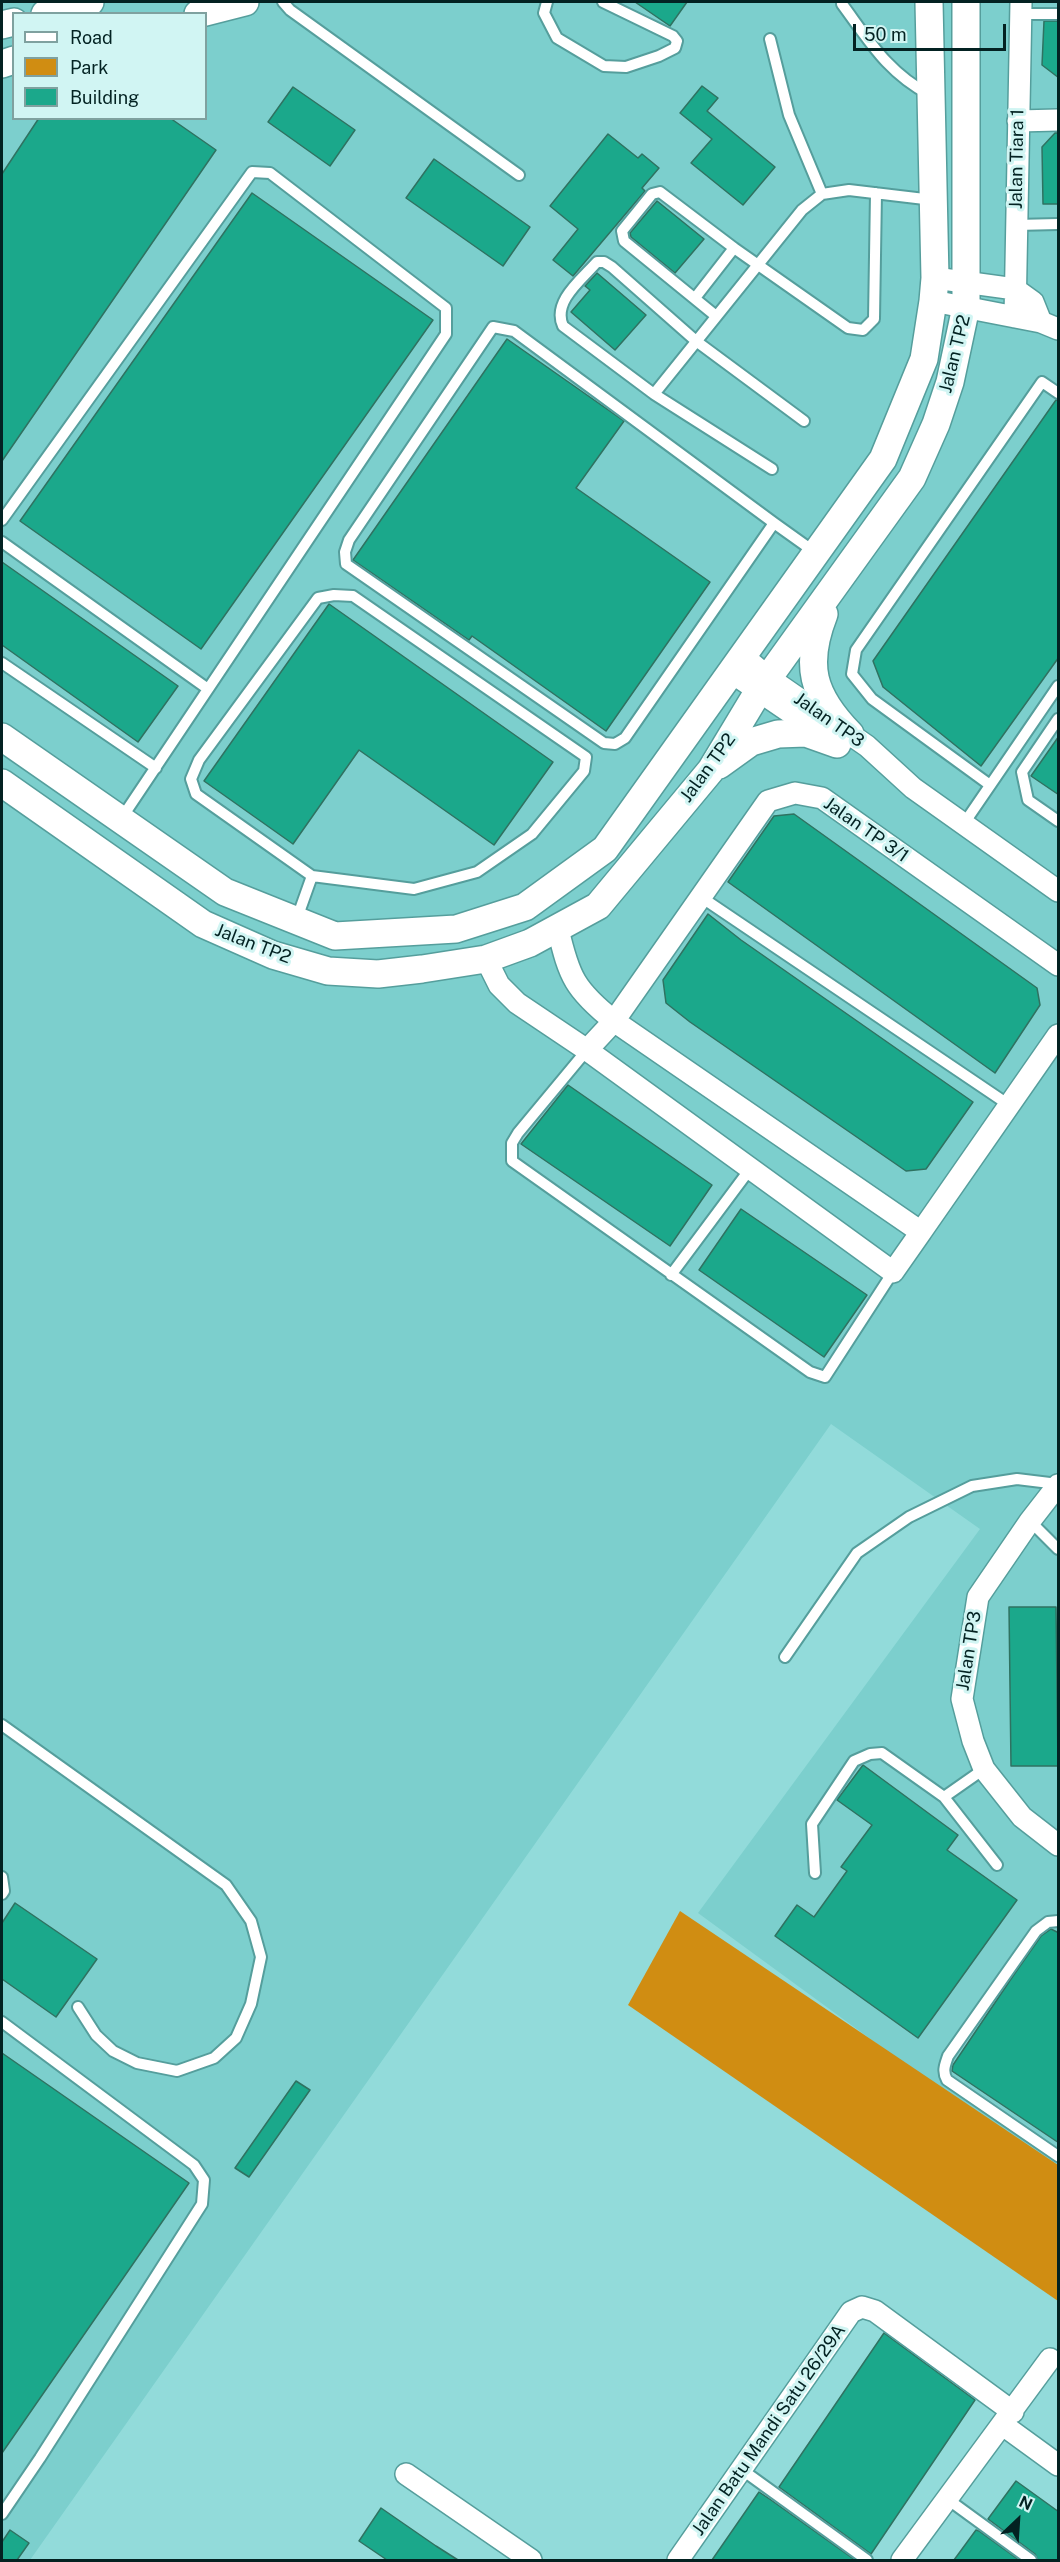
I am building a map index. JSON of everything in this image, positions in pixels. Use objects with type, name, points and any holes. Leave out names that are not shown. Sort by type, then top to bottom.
[{"type":"street","points":[[52,12],[90,2]]},
{"type":"street","points":[[206,12],[245,2]]},
{"type":"street","name":"Jalan TP2","points":[[2,737],[225,892],[335,936],[456,929],[525,907],[605,849],[884,459],[924,360],[934,290],[929,2]]},
{"type":"street","name":"Jalan TP2","points":[[2,783],[203,924],[273,955],[328,970],[378,974],[486,958],[530,943],[598,906],[711,771],[764,685],[912,478],[936,424],[950,382],[967,294],[966,2]]},
{"type":"street","name":"Jalan Tiara 1","points":[[1015,316],[1020,8]]},
{"type":"street","points":[[1018,121],[1059,120]]},
{"type":"street","points":[[934,290],[967,294],[1015,289],[1033,302],[1050,326]]},
{"type":"street","points":[[967,294],[1015,316],[1050,326]]},
{"type":"street","points":[[835,585],[818,628],[812,670],[818,690],[843,739]]},
{"type":"street","name":"Jalan TP3","points":[[737,664],[1059,891]]},
{"type":"street","points":[[711,771],[751,742],[778,734],[806,733],[843,739]]},
{"type":"street","name":"Jalan TP 3/1","points":[[587,1050],[614,1021],[768,801],[795,793],[822,798],[1059,965]]},
{"type":"street","points":[[558,929],[566,962],[574,982],[588,1000],[614,1021],[921,1232]]},
{"type":"street","points":[[486,958],[499,985],[517,1003],[587,1050],[893,1272],[1059,1035]]},
{"type":"street","name":"Jalan TP3","points":[[1059,1485],[1030,1521],[978,1596],[962,1699],[973,1741],[984,1769],[1022,1817],[1059,1845]]},
{"type":"street","name":"Jalan Batu Mandi Satu 26/29A","points":[[678,2560],[851,2312],[862,2307],[875,2311],[1008,2418]]},
{"type":"street","points":[[902,2560],[1050,2359]]},
{"type":"street","points":[[1008,2418],[1059,2465]]},
{"type":"street","points":[[405,2474],[531,2560]]},
{"type":"lane","points":[[283,2],[290,10],[519,175]]},
{"type":"lane","points":[[547,2],[544,13],[557,38],[604,66],[626,67],[675,48],[677,41],[673,36],[603,2]]},
{"type":"lane","points":[[842,4],[882,58],[908,84],[931,96]]},
{"type":"lane","points":[[1020,8],[1059,14]]},
{"type":"lane","points":[[770,39],[789,115],[822,194]]},
{"type":"lane","points":[[2,520],[252,172],[270,173],[446,308],[446,334],[121,820]]},
{"type":"lane","points":[[654,394],[802,210],[822,194],[849,190],[933,200]]},
{"type":"lane","points":[[716,316],[624,241],[622,231],[652,194],[660,192],[757,265],[848,328],[862,330],[874,319],[876,193]]},
{"type":"lane","points":[[1016,225],[1059,224]]},
{"type":"lane","points":[[694,298],[734,248]]},
{"type":"lane","points":[[772,469],[654,394],[563,326],[558,316],[560,305],[597,262],[604,262],[696,341],[804,421]]},
{"type":"lane","points":[[774,523],[625,738],[615,744],[604,743],[346,564],[345,552],[349,540],[493,327],[514,331],[816,554]]},
{"type":"lane","points":[[990,785],[872,699],[852,674],[856,650],[1042,382],[1059,393]]},
{"type":"lane","points":[[2,542],[208,689]]},
{"type":"lane","points":[[334,595],[353,596],[586,757],[584,771],[532,834],[477,872],[414,889],[312,876],[196,794],[191,779],[199,760],[318,598],[334,595]]},
{"type":"lane","points":[[2,663],[156,768]]},
{"type":"lane","points":[[963,825],[1059,686]]},
{"type":"lane","points":[[1059,719],[1022,772],[1028,800],[1059,821]]},
{"type":"lane","points":[[296,921],[312,876]]},
{"type":"lane","points":[[701,897],[1009,1106]]},
{"type":"lane","points":[[587,1050],[518,1133],[512,1143],[512,1161],[810,1372],[825,1377],[893,1272]]},
{"type":"lane","points":[[671,1275],[750,1169]]},
{"type":"lane","points":[[785,1657],[857,1552],[909,1517],[972,1486],[1017,1479],[1059,1485]]},
{"type":"lane","points":[[1030,1521],[1059,1549]]},
{"type":"lane","points":[[2,1725],[226,1885],[251,1921],[261,1957],[251,2004],[236,2038],[214,2058],[177,2071],[137,2063],[113,2051],[96,2035],[78,2007]]},
{"type":"lane","points":[[815,1873],[812,1824],[854,1761],[870,1754],[882,1753],[944,1797],[997,1865]]},
{"type":"lane","points":[[944,1797],[984,1769]]},
{"type":"lane","points":[[2,1877],[4,1891],[2,1894]]},
{"type":"lane","points":[[1059,1921],[1048,1922],[1036,1930],[948,2056],[944,2068],[944,2074],[948,2080],[1059,2156]]},
{"type":"lane","points":[[2,2022],[194,2164],[204,2180],[202,2204],[2,2514]]},
{"type":"lane","points":[[741,2469],[867,2560]]},
{"type":"lane","points":[[946,2498],[1031,2560]]},
{"type":"shaded area","points":[[2,2],[1058,2],[1058,2176],[698,1913],[980,1529],[831,1424],[30,2560],[2,2560]]},
{"type":"green space","points":[[680,1911],[1058,2165],[1058,2301],[628,2005]]},
{"type":"building","points":[[635,2],[687,2],[670,26]]},
{"type":"building","points":[[1044,21],[1059,21],[1059,78],[1042,65]]},
{"type":"building","points":[[702,86],[718,98],[707,111],[775,167],[743,205],[691,163],[712,139],[680,113]]},
{"type":"building","points":[[293,87],[355,130],[330,166],[268,122]]},
{"type":"building","points":[[38,120],[173,120],[216,150],[2,461],[2,174]]},
{"type":"building","points":[[1055,133],[1059,133],[1059,204],[1043,204],[1042,147]]},
{"type":"building","points":[[608,134],[638,158],[642,154],[659,168],[642,188],[645,191],[573,276],[553,260],[578,229],[550,206]]},
{"type":"building","points":[[434,159],[530,227],[503,266],[406,198]]},
{"type":"building","points":[[252,193],[433,320],[201,649],[20,521]]},
{"type":"building","points":[[657,201],[704,239],[675,273],[631,237],[630,233]]},
{"type":"building","points":[[597,273],[646,315],[615,350],[571,312],[590,290],[585,286]]},
{"type":"building","points":[[507,339],[624,421],[576,488],[710,582],[606,731],[472,636],[469,640],[353,560]]},
{"type":"building","points":[[1056,400],[1059,400],[1059,657],[981,766],[883,687],[873,661]]},
{"type":"building","points":[[2,562],[178,686],[138,742],[2,645]]},
{"type":"building","points":[[329,604],[553,762],[494,845],[359,750],[293,844],[204,781]]},
{"type":"building","points":[[1059,736],[1059,795],[1031,776]]},
{"type":"building","points":[[794,814],[1037,988],[1040,1005],[995,1073],[728,882],[774,816]]},
{"type":"building","points":[[708,914],[741,940],[973,1102],[926,1169],[906,1171],[690,1022],[666,1003],[663,980]]},
{"type":"building","points":[[568,1085],[712,1185],[670,1246],[521,1144]]},
{"type":"building","points":[[741,1209],[867,1295],[824,1357],[699,1270]]},
{"type":"building","points":[[1009,1607],[1056,1607],[1058,1766],[1011,1766]]},
{"type":"building","points":[[863,1765],[958,1835],[947,1850],[1017,1900],[918,2038],[775,1936],[797,1905],[814,1917],[847,1871],[841,1867],[872,1825],[837,1800]]},
{"type":"building","points":[[15,1903],[97,1959],[56,2017],[2,1979],[2,1923]]},
{"type":"building","points":[[1051,1929],[1059,1933],[1059,2143],[952,2071],[953,2065],[1013,1976],[1041,1936]]},
{"type":"building","points":[[2,2053],[189,2183],[2,2453]]},
{"type":"building","points":[[296,2081],[310,2090],[249,2177],[235,2168]]},
{"type":"building","points":[[884,2333],[975,2400],[871,2554],[779,2487]]},
{"type":"building","points":[[1016,2481],[1059,2512],[1059,2560],[1038,2560],[1035,2554],[988,2519]]},
{"type":"building","points":[[759,2492],[771,2500],[855,2560],[712,2560]]},
{"type":"building","points":[[381,2508],[458,2560],[387,2560],[359,2541]]},
{"type":"building","points":[[10,2530],[29,2543],[17,2560],[2,2560],[2,2542]]},
{"type":"building","points":[[976,2530],[979,2531],[1019,2560],[954,2560]]}]
